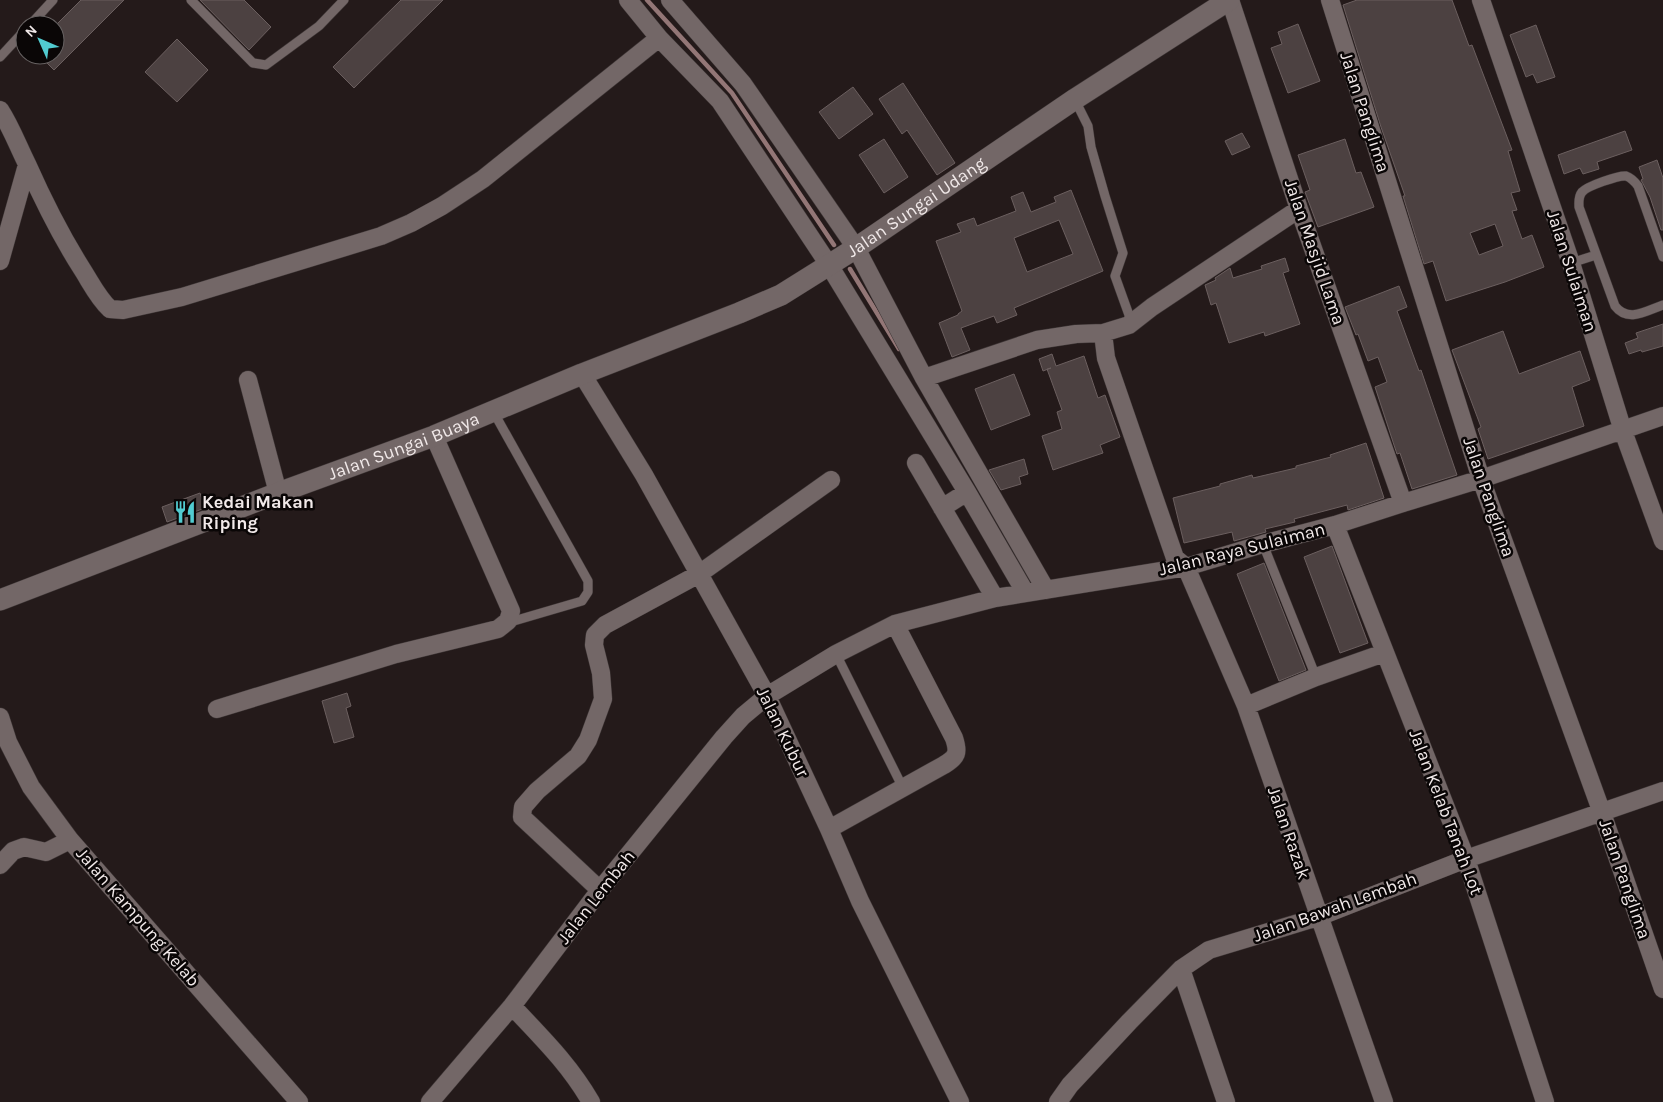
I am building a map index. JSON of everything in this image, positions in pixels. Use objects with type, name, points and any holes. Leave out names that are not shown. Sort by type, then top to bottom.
[{"type":"street","points":[[628,0],[659,38],[720,102],[830,265],[967,492],[1024,592]]},
{"type":"street","points":[[670,0],[743,84],[856,248],[924,378],[1046,590]]},
{"type":"street","name":"Jalan Sungai Udang","points":[[582,374],[739,314],[781,295],[856,248],[1075,99],[1230,0]]},
{"type":"street","name":"Jalan Masjid Lama","points":[[1230,0],[1299,209],[1403,502]]},
{"type":"street","name":"Jalan Panglima","points":[[1330,0],[1481,480],[1602,813],[1663,989]]},
{"type":"street","name":"Jalan Sulaiman","points":[[1481,0],[1571,263],[1623,431],[1663,541]]},
{"type":"street","points":[[0,110],[17,141],[58,228],[102,302],[110,309],[123,310],[182,297],[244,279],[381,236],[411,223],[442,206],[483,179],[659,38]]},
{"type":"street","points":[[0,261],[27,165]]},
{"type":"street","points":[[924,378],[1037,340],[1076,334],[1103,333],[1129,325],[1152,307],[1299,209]]},
{"type":"street","name":"Jalan Razak","points":[[1103,333],[1106,358],[1175,558],[1186,567],[1246,706],[1384,1102]]},
{"type":"street","name":"Jalan Sungai Buaya","points":[[0,600],[278,493],[434,436],[582,374]]},
{"type":"street","name":"Jalan Kubur","points":[[582,374],[644,475],[767,696],[829,829],[860,901],[960,1102]]},
{"type":"street","points":[[248,380],[278,493]]},
{"type":"street","name":"Jalan Raya Sulaiman","points":[[767,696],[836,654],[895,624],[1024,592],[1186,567],[1335,525],[1403,502],[1481,480],[1663,416]]},
{"type":"street","points":[[217,709],[396,654],[498,629],[508,621],[511,611],[434,436]]},
{"type":"street","points":[[916,463],[995,598]]},
{"type":"street","points":[[600,890],[522,817],[523,807],[537,791],[578,756],[588,740],[603,699],[601,673],[594,645],[595,635],[606,625],[699,574],[831,480]]},
{"type":"street","points":[[942,508],[967,492]]},
{"type":"street","name":"Jalan Kelab Tanah Lot","points":[[1335,525],[1466,859],[1545,1102]]},
{"type":"street","points":[[829,829],[954,759],[958,748],[895,624]]},
{"type":"street","points":[[1246,706],[1316,677],[1384,653]]},
{"type":"street","name":"Jalan Lembah","points":[[430,1102],[512,1006],[600,890],[724,737],[743,716],[767,696]]},
{"type":"street","name":"Jalan Kampung Kelab","points":[[0,717],[8,742],[31,787],[70,840],[299,1102]]},
{"type":"street","name":"Jalan Bawah Lembah","points":[[1058,1102],[1096,1057],[1181,969],[1209,950],[1318,917],[1466,859],[1602,813],[1663,790]]},
{"type":"street","points":[[0,865],[13,851],[24,847],[46,852],[70,840]]},
{"type":"street","points":[[1181,969],[1226,1102]]},
{"type":"street","points":[[512,1006],[567,1065],[591,1102]]},
{"type":"lane","points":[[39,15],[53,0]]},
{"type":"lane","points":[[191,0],[253,63],[266,65],[319,26],[344,0]]},
{"type":"lane","points":[[0,57],[15,41]]},
{"type":"lane","points":[[1075,99],[1088,126],[1105,196],[1123,253],[1115,276],[1128,315],[1129,325]]},
{"type":"lane","points":[[1663,257],[1638,186],[1634,180],[1626,176],[1618,177],[1582,192],[1579,199],[1580,208],[1615,306],[1627,316],[1663,305]]},
{"type":"lane","points":[[1571,263],[1596,255]]},
{"type":"lane","points":[[493,411],[588,582],[588,592],[582,602],[504,624]]},
{"type":"lane","points":[[1263,544],[1316,677]]},
{"type":"lane","points":[[836,654],[903,788]]},
{"type":"building","points":[[81,0],[124,0],[65,59],[65,16]]},
{"type":"building","points":[[200,0],[244,0],[271,27],[249,50]]},
{"type":"building","points":[[401,0],[443,0],[354,88],[333,67]]},
{"type":"building","points":[[1357,0],[1452,0],[1469,46],[1472,45],[1512,150],[1508,151],[1520,191],[1511,193],[1517,210],[1512,211],[1522,239],[1532,235],[1544,267],[1446,301],[1433,261],[1424,264],[1403,196],[1405,196],[1381,127],[1343,5]],"holes":[[[1495,224],[1503,246],[1479,255],[1470,233]]]},
{"type":"building","points":[[1298,24],[1320,81],[1288,93],[1271,48],[1282,44],[1278,32]]},
{"type":"building","points":[[1536,25],[1555,77],[1537,83],[1533,74],[1526,77],[1510,35]]},
{"type":"building","points":[[177,39],[208,70],[177,102],[145,72]]},
{"type":"building","points":[[49,65],[59,65],[54,70]]},
{"type":"building","points":[[903,83],[955,163],[937,175],[907,130],[902,134],[879,99]]},
{"type":"building","points":[[853,87],[873,114],[839,139],[819,112]]},
{"type":"building","points":[[1625,131],[1632,150],[1597,162],[1599,169],[1583,174],[1580,168],[1564,174],[1558,155]]},
{"type":"building","points":[[1242,133],[1250,147],[1232,155],[1225,141]]},
{"type":"building","points":[[884,139],[908,177],[884,193],[859,155]]},
{"type":"building","points":[[1345,139],[1356,173],[1361,172],[1374,207],[1318,227],[1305,192],[1310,190],[1298,155]]},
{"type":"building","points":[[1657,160],[1663,178],[1663,230],[1661,230],[1650,197],[1641,180],[1643,179],[1639,167]]},
{"type":"building","points":[[1071,190],[1103,271],[1014,308],[1017,315],[997,323],[994,316],[961,328],[970,350],[952,357],[939,323],[958,315],[962,311],[936,241],[961,232],[957,224],[974,218],[977,226],[1016,211],[1011,197],[1023,192],[1031,212],[1056,202],[1054,197]],"holes":[[[1059,220],[1073,254],[1027,272],[1014,238]]]},
{"type":"building","points":[[1285,258],[1289,271],[1283,273],[1300,324],[1265,336],[1264,332],[1229,343],[1216,303],[1211,305],[1205,285],[1216,280],[1215,278],[1230,268],[1233,278],[1262,269],[1261,266]]},
{"type":"building","points":[[1399,286],[1407,307],[1397,311],[1419,371],[1421,370],[1457,475],[1412,489],[1400,453],[1397,454],[1375,387],[1387,382],[1378,357],[1368,361],[1345,307]]},
{"type":"building","points":[[1663,324],[1663,346],[1629,354],[1625,343],[1638,338],[1636,333]]},
{"type":"building","points":[[1503,331],[1519,374],[1580,351],[1590,380],[1572,387],[1584,426],[1488,459],[1478,429],[1481,427],[1452,350]]},
{"type":"building","points":[[1052,354],[1056,366],[1084,356],[1098,398],[1105,395],[1120,437],[1100,445],[1103,453],[1053,470],[1042,436],[1062,429],[1057,412],[1062,410],[1047,369],[1043,371],[1039,359]]},
{"type":"building","points":[[1014,374],[1030,415],[991,430],[975,389]]},
{"type":"building","points":[[1366,443],[1384,498],[1348,510],[1347,505],[1294,519],[1295,522],[1265,529],[1266,532],[1234,541],[1232,532],[1184,543],[1173,498],[1220,486],[1220,484],[1252,475],[1253,478],[1296,468],[1296,466],[1331,457],[1330,455]]},
{"type":"building","points":[[1024,459],[1028,474],[1019,477],[1021,484],[1001,490],[989,470]]},
{"type":"building","name":"Kedai Makan Riping","points":[[200,493],[205,508],[167,522],[162,507]]},
{"type":"building","points":[[1332,546],[1368,643],[1340,653],[1304,557]]},
{"type":"building","points":[[1264,563],[1306,670],[1279,681],[1237,574]]},
{"type":"building","points":[[347,693],[351,706],[346,708],[354,737],[334,743],[322,701]]},
{"type":"waterway","points":[[647,0],[732,93],[834,245]]},
{"type":"waterway","points":[[850,269],[899,349]]},
{"type":"place","name":"Kedai Makan Riping","points":[[185,512]]}]
